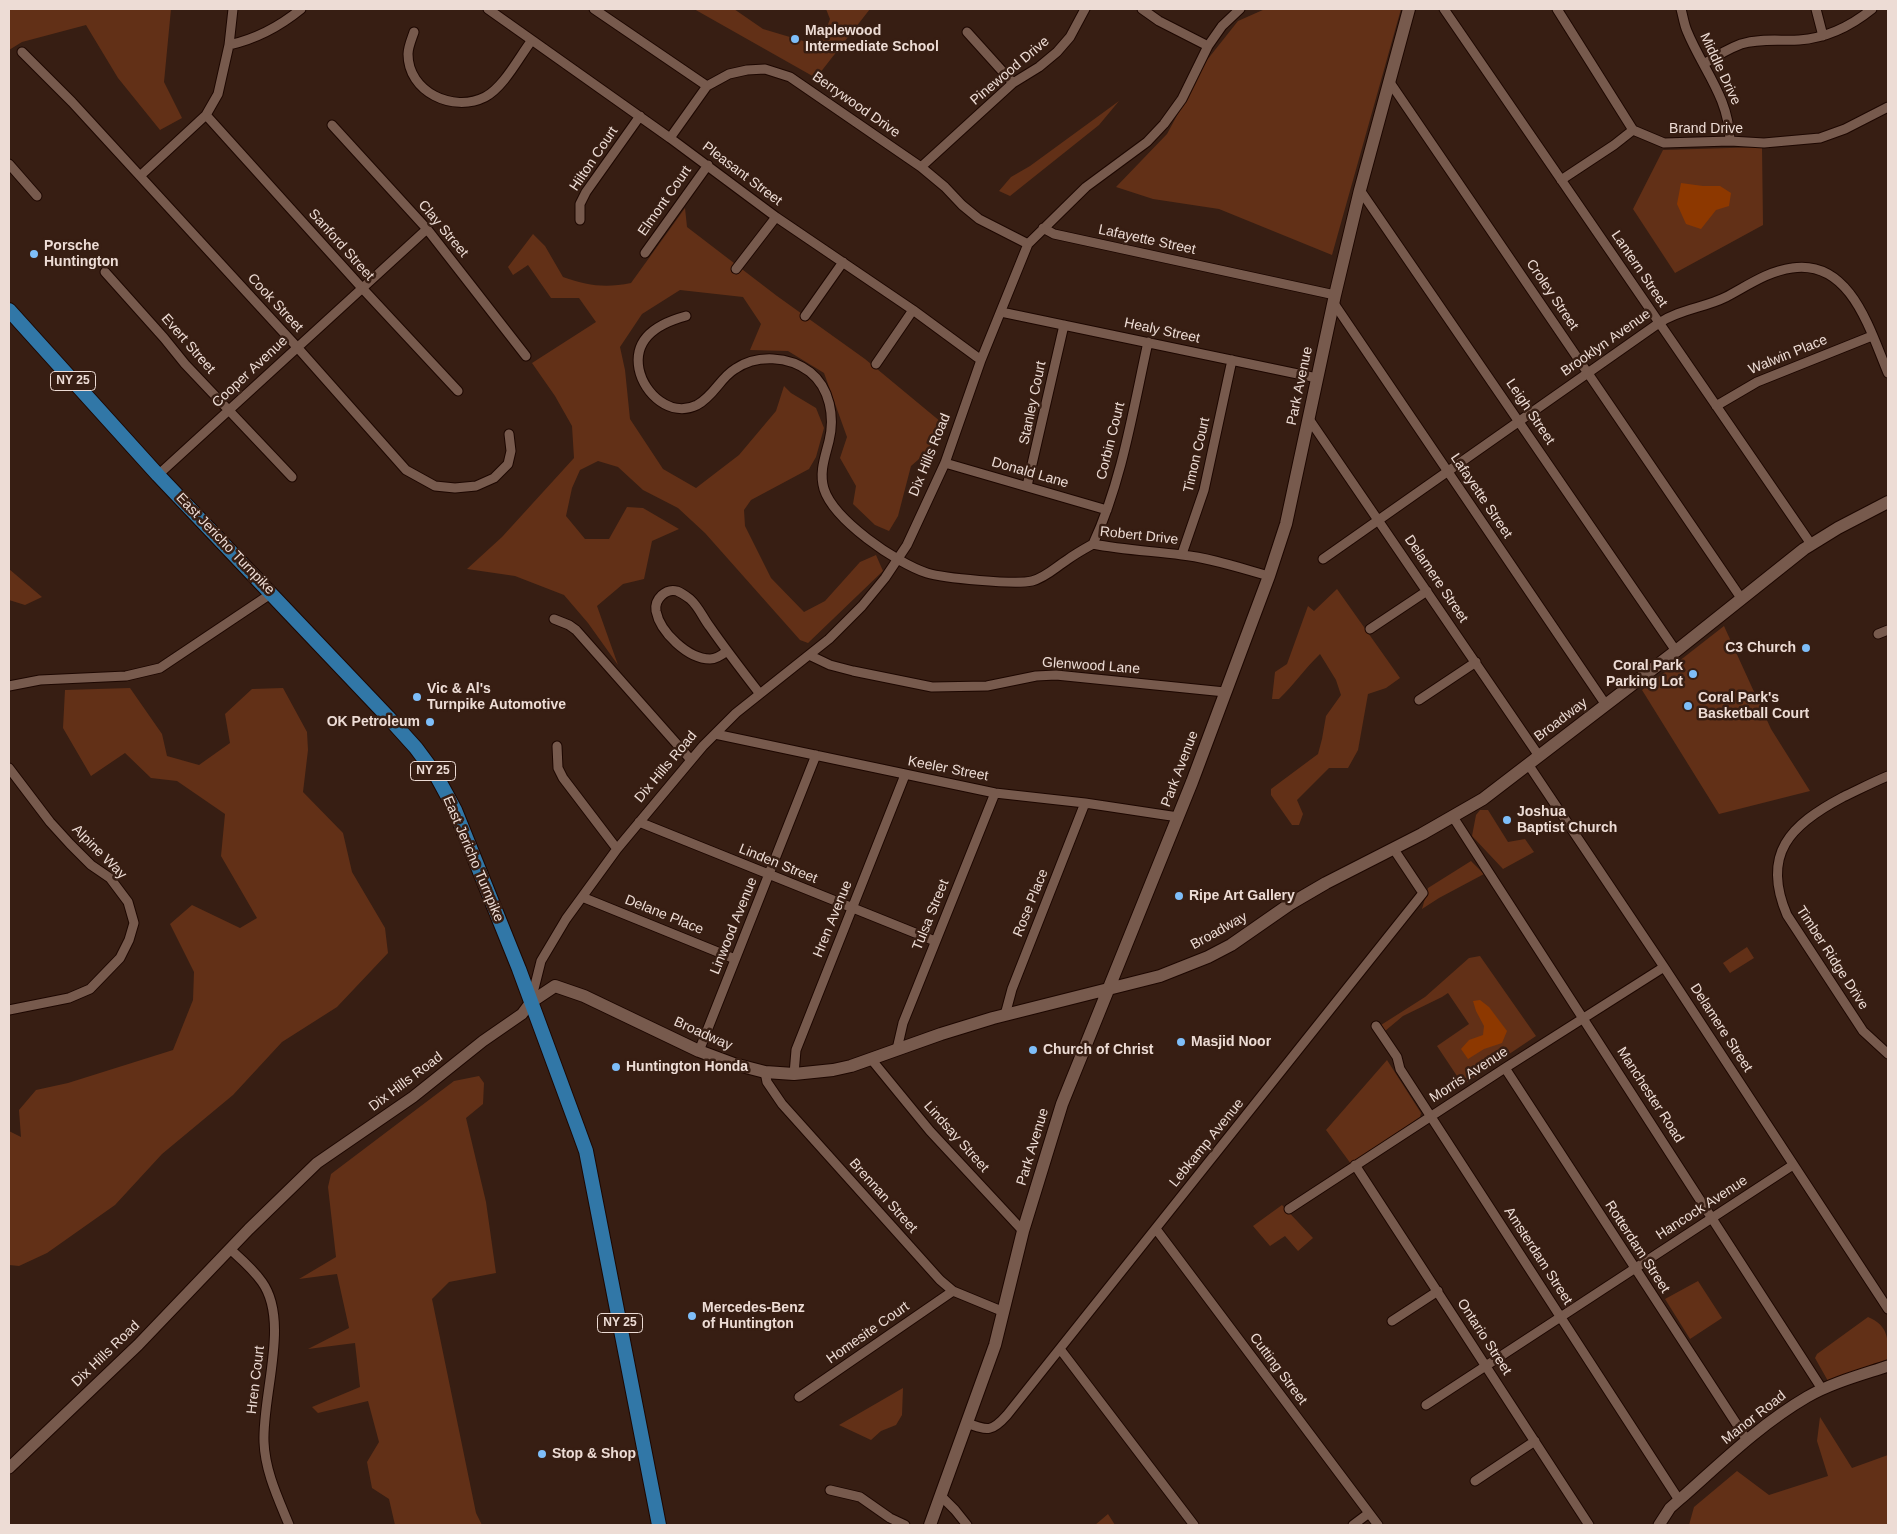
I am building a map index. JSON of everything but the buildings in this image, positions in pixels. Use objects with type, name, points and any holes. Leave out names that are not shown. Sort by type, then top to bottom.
[{"type":"main road","name":"Park Avenue","points":[[930,1525],[995,1345],[1024,1231],[1062,1104],[1178,817],[1269,576],[1286,524],[1334,298],[1360,190],[1409,9]]},
{"type":"main road","name":"East Jericho Turnpike","points":[[9,310],[158,475],[388,717],[416,748],[436,775],[461,822],[531,1002],[586,1151],[659,1525]]},
{"type":"main road","name":"Broadway","points":[[531,1002],[555,986],[584,996],[734,1064],[765,1072],[794,1074],[833,1070],[1006,1015],[1160,976],[1218,952],[1309,892],[1453,817],[1483,799],[1676,651],[1811,544],[1888,502]]},
{"type":"street","points":[[140,176],[206,115],[218,94],[229,45],[233,9]]},
{"type":"street","points":[[229,45],[248,40],[273,29],[301,9]]},
{"type":"street","name":"Pleasant Street","points":[[488,9],[640,116],[776,216],[981,360]]},
{"type":"street","points":[[594,9],[707,86]]},
{"type":"street","name":"Pinewood Drive","points":[[921,167],[1013,83],[1040,67],[1057,52],[1070,37],[1084,9]]},
{"type":"street","points":[[1142,9],[1159,21],[1208,46]]},
{"type":"street","name":"Dix Hills Road","points":[[9,1468],[138,1345],[230,1249],[323,1158],[413,1097],[483,1041],[522,1014],[531,1002],[541,961],[566,919],[639,822],[715,734],[736,713],[809,655],[862,606],[899,558],[914,531],[945,463],[981,360],[1028,244],[1042,228],[1086,187],[1147,142],[1164,124],[1182,99],[1208,46],[1222,26],[1240,9]]},
{"type":"street","name":"Lantern Street","points":[[1444,9],[1811,544]]},
{"type":"street","points":[[1557,9],[1633,130],[1562,180]]},
{"type":"street","name":"Middle Drive","points":[[1681,9],[1687,30],[1725,106],[1730,125],[1730,141]]},
{"type":"street","points":[[1816,9],[1823,36]]},
{"type":"street","points":[[1704,64],[1724,51],[1743,44],[1762,41],[1802,40],[1823,36],[1858,20],[1872,9]]},
{"type":"street","points":[[414,32],[408,53],[411,71],[421,86],[436,98],[453,102],[471,101],[485,96],[500,84],[532,40]]},
{"type":"street","points":[[967,32],[1013,83]]},
{"type":"street","name":"Cook Street","points":[[22,52],[72,102],[140,176],[297,347],[406,470],[435,486],[455,488],[476,486],[494,478],[508,464],[511,451],[509,434]]},
{"type":"street","name":"Berrywood Drive","points":[[670,138],[707,86],[729,74],[747,70],[765,70],[790,77],[921,167],[979,218],[1028,244]]},
{"type":"street","name":"Croley Street","points":[[1389,81],[1741,598]]},
{"type":"street","name":"Brand Drive","points":[[1633,130],[1664,143],[1730,141],[1764,143],[1820,138],[1845,129],[1888,107]]},
{"type":"street","name":"Sanford Street","points":[[206,115],[458,391]]},
{"type":"street","name":"Hilton Court","points":[[580,220],[580,204],[586,192],[640,116]]},
{"type":"street","name":"Clay Street","points":[[332,125],[427,229],[526,356]]},
{"type":"street","points":[[9,164],[37,196]]},
{"type":"street","name":"Elmont Court","points":[[645,253],[708,165]]},
{"type":"street","name":"Leigh Street","points":[[1360,190],[1676,651]]},
{"type":"street","points":[[736,269],[776,216]]},
{"type":"street","name":"Lafayette Street","points":[[1042,228],[1054,234],[1334,298],[1448,472],[1606,705]]},
{"type":"street","name":"Cooper Avenue","points":[[158,475],[427,229]]},
{"type":"street","points":[[805,316],[843,262]]},
{"type":"street","name":"Brooklyn Avenue","points":[[1323,559],[1668,317],[1724,298],[1769,275],[1791,268],[1808,267],[1820,269],[1831,276],[1847,290],[1861,310],[1888,373]]},
{"type":"street","name":"Evert Street","points":[[105,272],[164,338],[184,364],[292,476]]},
{"type":"street","points":[[876,364],[912,310]]},
{"type":"street","name":"Healy Street","points":[[1001,312],[1317,378]]},
{"type":"street","name":"Robert Drive","points":[[686,316],[666,322],[653,330],[644,342],[639,353],[638,363],[640,376],[648,390],[665,405],[684,408],[696,406],[709,398],[735,369],[753,360],[768,358],[784,360],[810,372],[822,387],[830,407],[832,422],[830,439],[823,460],[822,476],[823,487],[829,502],[838,514],[852,526],[899,558],[927,573],[1018,583],[1033,581],[1093,544],[1127,550],[1182,554],[1269,576]]},
{"type":"street","name":"Stanley Court","points":[[1027,486],[1064,325]]},
{"type":"street","name":"Walwin Place","points":[[1716,406],[1757,382],[1872,336]]},
{"type":"street","name":"Corbin Court","points":[[1093,544],[1107,510],[1121,464],[1148,342]]},
{"type":"street","name":"Timon Court","points":[[1182,554],[1204,490],[1232,360]]},
{"type":"street","name":"Delamere Street","points":[[1309,419],[1539,756]]},
{"type":"street","name":"Donald Lane","points":[[945,463],[1107,510]]},
{"type":"street","points":[[727,652],[717,658],[705,659],[683,649],[668,635],[656,611],[656,603],[660,596],[668,591],[676,591],[692,601],[727,652],[760,694]]},
{"type":"street","points":[[1370,629],[1427,591]]},
{"type":"street","points":[[9,686],[40,680],[126,676],[160,668],[272,594]]},
{"type":"street","points":[[554,619],[576,630],[691,760]]},
{"type":"street","points":[[1878,634],[1888,630]]},
{"type":"street","name":"Glenwood Lane","points":[[809,655],[830,665],[845,669],[932,687],[987,686],[1036,676],[1056,675],[1225,692]]},
{"type":"street","points":[[1419,700],[1476,662]]},
{"type":"street","name":"Keeler Street","points":[[715,734],[995,793],[1085,803],[1178,817]]},
{"type":"street","points":[[557,746],[558,768],[563,778],[617,849]]},
{"type":"street","name":"Linwood Avenue","points":[[700,1050],[816,755]]},
{"type":"street","name":"Delamere Street","points":[[1528,764],[1664,967],[1888,1309]]},
{"type":"street","name":"Alpine Way","points":[[9,768],[50,822],[70,844],[91,865],[110,878],[128,902],[134,922],[129,940],[120,958],[90,989],[69,998],[9,1010]]},
{"type":"street","name":"Hren Avenue","points":[[794,1074],[796,1050],[905,775]]},
{"type":"street","name":"Timber Ridge Drive","points":[[1888,776],[1824,807],[1802,823],[1787,840],[1778,858],[1776,877],[1779,896],[1787,915],[1863,1031],[1888,1054]]},
{"type":"street","name":"Tulsa Street","points":[[898,1049],[903,1023],[995,793]]},
{"type":"street","name":"Rose Place","points":[[1006,1015],[1012,989],[1085,803]]},
{"type":"street","name":"Manchester Road","points":[[1453,817],[1822,1389]]},
{"type":"street","name":"Linden Street","points":[[639,822],[935,941]]},
{"type":"street","name":"Lebkamp Avenue","points":[[967,1422],[988,1429],[997,1426],[1423,893],[1393,848]]},
{"type":"street","name":"Delane Place","points":[[582,897],[735,959]]},
{"type":"street","name":"Morris Avenue","points":[[1290,1209],[1355,1165],[1664,967]]},
{"type":"street","name":"Amsterdam Street","points":[[1376,1026],[1396,1057],[1400,1069],[1679,1500]]},
{"type":"street","name":"Lindsay Street","points":[[871,1059],[878,1070],[930,1131],[1024,1231]]},
{"type":"street","name":"Rotterdam Street","points":[[1505,1068],[1746,1440]]},
{"type":"street","name":"Brennan Street","points":[[765,1072],[767,1082],[782,1104],[940,1280],[953,1291],[1004,1312]]},
{"type":"street","name":"Ontario Street","points":[[1355,1165],[1589,1525]]},
{"type":"street","name":"Hancock Avenue","points":[[1426,1406],[1793,1165]]},
{"type":"street","name":"Cutting Street","points":[[1156,1229],[1378,1525]]},
{"type":"street","name":"Hren Court","points":[[230,1249],[263,1283],[273,1306],[276,1322],[264,1420],[264,1443],[269,1473],[289,1525]]},
{"type":"street","name":"Homesite Court","points":[[799,1397],[953,1291]]},
{"type":"street","points":[[1392,1321],[1438,1291]]},
{"type":"street","points":[[1060,1349],[1194,1525]]},
{"type":"street","name":"Manor Road","points":[[1659,1525],[1670,1508],[1746,1440],[1792,1406],[1822,1389],[1888,1366]]},
{"type":"street","points":[[1475,1482],[1535,1441]]},
{"type":"street","points":[[830,1490],[860,1497],[890,1518],[905,1525]]},
{"type":"street","points":[[941,1496],[967,1525]]},
{"type":"street","points":[[1353,1525],[1369,1513]]},
{"type":"shaded area","points":[[9,9],[171,9],[164,82],[182,118],[160,130],[118,78],[86,25],[22,42],[9,50]]},
{"type":"shaded area","name":"Maplewood Intermediate School","points":[[694,9],[734,9],[763,29],[820,46],[830,19],[826,9],[870,9],[816,78]]},
{"type":"shaded area","points":[[1265,9],[1401,9],[1332,255],[1219,209],[1153,199],[1116,187],[1167,134],[1207,60],[1238,21]]},
{"type":"shaded area","points":[[1119,101],[1099,125],[1010,196],[999,191],[1011,177],[1030,166]]},
{"type":"shaded area","points":[[1762,147],[1763,225],[1675,273],[1633,209],[1663,150]]},
{"type":"shaded area","points":[[1681,183],[1720,186],[1731,193],[1729,206],[1716,210],[1701,229],[1686,224],[1677,204]]},
{"type":"shaded area","points":[[685,208],[687,227],[777,296],[865,359],[941,422],[927,452],[911,466],[898,516],[889,531],[875,525],[853,504],[856,486],[840,458],[847,437],[824,373],[788,351],[750,350],[761,324],[743,297],[680,290],[642,314],[620,347],[625,370],[630,419],[663,469],[696,488],[739,455],[776,411],[784,386],[791,393],[816,408],[824,428],[816,457],[809,469],[751,500],[744,510],[745,526],[771,578],[804,612],[825,601],[860,562],[876,555],[883,571],[808,643],[800,640],[705,533],[678,508],[643,490],[618,467],[598,461],[580,470],[572,488],[566,516],[585,539],[609,539],[627,507],[643,508],[679,529],[652,541],[644,579],[623,584],[597,606],[618,665],[588,623],[564,595],[515,576],[467,569],[502,537],[574,458],[572,426],[555,396],[532,363],[596,322],[579,298],[551,298],[528,265],[513,275],[508,267],[533,234],[545,246],[563,277],[597,285],[631,283]]},
{"type":"shaded area","points":[[9,569],[42,597],[25,605],[9,600]]},
{"type":"shaded area","points":[[1337,589],[1400,678],[1386,688],[1368,694],[1358,750],[1348,768],[1329,768],[1297,800],[1303,814],[1299,825],[1292,825],[1271,795],[1271,789],[1318,754],[1326,716],[1341,695],[1336,680],[1320,654],[1279,699],[1272,699],[1275,672],[1287,664],[1308,606],[1314,611]]},
{"type":"shaded area","points":[[1724,626],[1771,729],[1810,791],[1719,814],[1642,690]]},
{"type":"shaded area","points":[[130,688],[162,734],[167,756],[199,765],[230,743],[225,714],[252,689],[283,688],[307,732],[308,750],[303,792],[343,833],[352,872],[385,928],[388,953],[337,1007],[282,1042],[233,1095],[162,1154],[115,1205],[47,1253],[19,1266],[9,1265],[9,1131],[21,1137],[19,1110],[36,1090],[68,1083],[173,1050],[193,1000],[194,972],[170,924],[192,905],[240,928],[257,918],[221,856],[225,814],[177,781],[151,778],[125,753],[91,776],[63,728],[65,690]]},
{"type":"shaded area","points":[[1480,810],[1488,810],[1508,842],[1525,839],[1534,852],[1503,869],[1472,836],[1476,815]]},
{"type":"shaded area","points":[[1471,861],[1484,874],[1422,909],[1428,888]]},
{"type":"shaded area","points":[[1747,947],[1754,958],[1730,973],[1723,963]]},
{"type":"shaded area","points":[[1480,956],[1536,1036],[1463,1085],[1437,1046],[1469,1024],[1448,993],[1403,1016],[1385,1031],[1381,1025],[1425,997],[1469,958]]},
{"type":"shaded area","points":[[1480,1000],[1489,1007],[1507,1031],[1502,1043],[1484,1049],[1468,1059],[1461,1049],[1469,1040],[1483,1035],[1484,1026],[1473,1001]]},
{"type":"shaded area","points":[[1387,1060],[1421,1113],[1420,1117],[1351,1164],[1326,1130]]},
{"type":"shaded area","points":[[479,1076],[484,1083],[483,1104],[466,1118],[486,1202],[496,1273],[449,1282],[432,1299],[476,1513],[482,1525],[395,1525],[389,1499],[372,1488],[367,1462],[379,1442],[368,1401],[318,1413],[312,1407],[360,1387],[355,1343],[308,1349],[349,1328],[337,1274],[299,1279],[336,1257],[328,1187],[331,1174],[454,1081]]},
{"type":"shaded area","points":[[1282,1205],[1313,1238],[1298,1251],[1285,1236],[1270,1246],[1253,1226]]},
{"type":"shaded area","points":[[1698,1281],[1722,1318],[1690,1339],[1665,1299]]},
{"type":"shaded area","points":[[1868,1317],[1884,1329],[1888,1345],[1888,1359],[1828,1381],[1815,1358],[1817,1354]]},
{"type":"shaded area","points":[[903,1388],[902,1415],[896,1425],[881,1431],[871,1440],[839,1425]]},
{"type":"shaded area","points":[[1820,1417],[1852,1468],[1888,1455],[1888,1525],[1689,1525],[1694,1507],[1737,1471],[1769,1495],[1828,1476],[1817,1441]]},
{"type":"shaded area","points":[[1108,1514],[1115,1525],[1095,1525]]},
{"type":"place","name":"Maplewood Intermediate School","points":[[795,39]]},
{"type":"place","name":"Porsche Huntington","points":[[34,254]]},
{"type":"place","name":"C3 Church","points":[[1806,648]]},
{"type":"place","name":"Coral Park Parking Lot","points":[[1693,674]]},
{"type":"place","name":"Vic & Al's Turnpike Automotive","points":[[417,697]]},
{"type":"place","name":"Coral Park's Basketball Court","points":[[1688,706]]},
{"type":"place","name":"OK Petroleum","points":[[430,722]]},
{"type":"place","name":"Joshua Baptist Church","points":[[1507,820]]},
{"type":"place","name":"Ripe Art Gallery","points":[[1179,896]]},
{"type":"place","name":"Masjid Noor","points":[[1181,1042]]},
{"type":"place","name":"Church of Christ","points":[[1033,1050]]},
{"type":"place","name":"Huntington Honda","points":[[616,1067]]},
{"type":"place","name":"Mercedes-Benz of Huntington","points":[[692,1316]]},
{"type":"place","name":"Stop & Shop","points":[[542,1454]]}]
